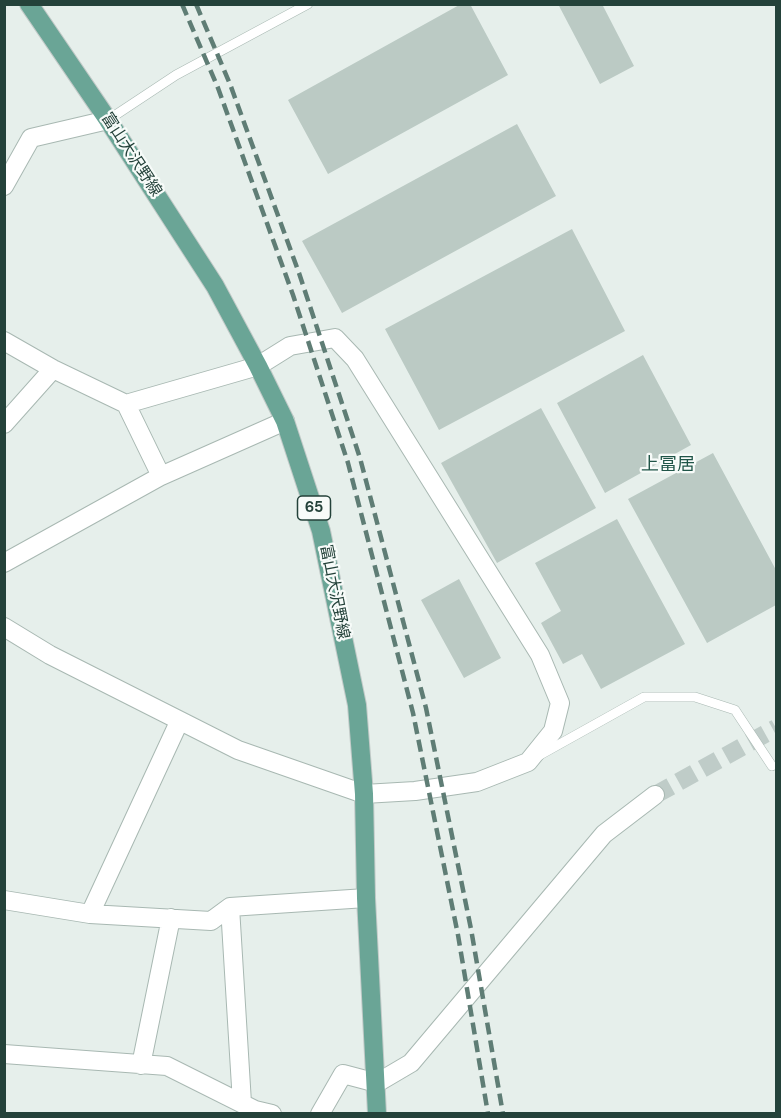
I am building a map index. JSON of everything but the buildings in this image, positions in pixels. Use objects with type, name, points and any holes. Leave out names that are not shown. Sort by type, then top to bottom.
[{"type":"main road","name":"富山大沢野線","points":[[29,4],[108,120],[215,286],[285,421],[321,531],[357,705],[364,794],[366,898],[377,1113]]},
{"type":"street","points":[[4,186],[31,138],[108,120]]},
{"type":"street","points":[[4,627],[50,655],[238,750],[364,794],[415,791],[477,782],[528,762],[553,730],[560,703],[540,656],[355,359],[335,338],[290,346],[258,366],[126,405]]},
{"type":"street","points":[[4,341],[53,369],[126,405],[161,476]]},
{"type":"street","points":[[4,424],[53,369]]},
{"type":"street","points":[[4,563],[161,476],[285,421]]},
{"type":"street","points":[[90,914],[179,722]]},
{"type":"street","points":[[367,1113],[377,1083],[411,1063],[604,834],[655,795]]},
{"type":"street","points":[[4,900],[90,914],[211,921],[230,907],[366,898]]},
{"type":"street","points":[[230,907],[242,1103]]},
{"type":"street","points":[[141,1065],[171,918]]},
{"type":"street","points":[[4,1054],[167,1066],[255,1110],[272,1113]]},
{"type":"street","points":[[320,1113],[343,1074],[377,1083]]},
{"type":"lane","points":[[108,120],[176,75],[308,4]]},
{"type":"lane","points":[[528,762],[644,697],[695,698],[735,710],[772,766]]},
{"type":"tunnel","points":[[655,795],[776,728]]},
{"type":"railway","points":[[182,4],[218,88],[293,295],[348,463],[413,713],[458,935],[488,1114]]},
{"type":"railway","points":[[196,4],[230,84],[299,273],[360,458],[426,708],[471,929],[503,1114]]},
{"type":"district","name":"上冨居","points":[[668,465]]}]
